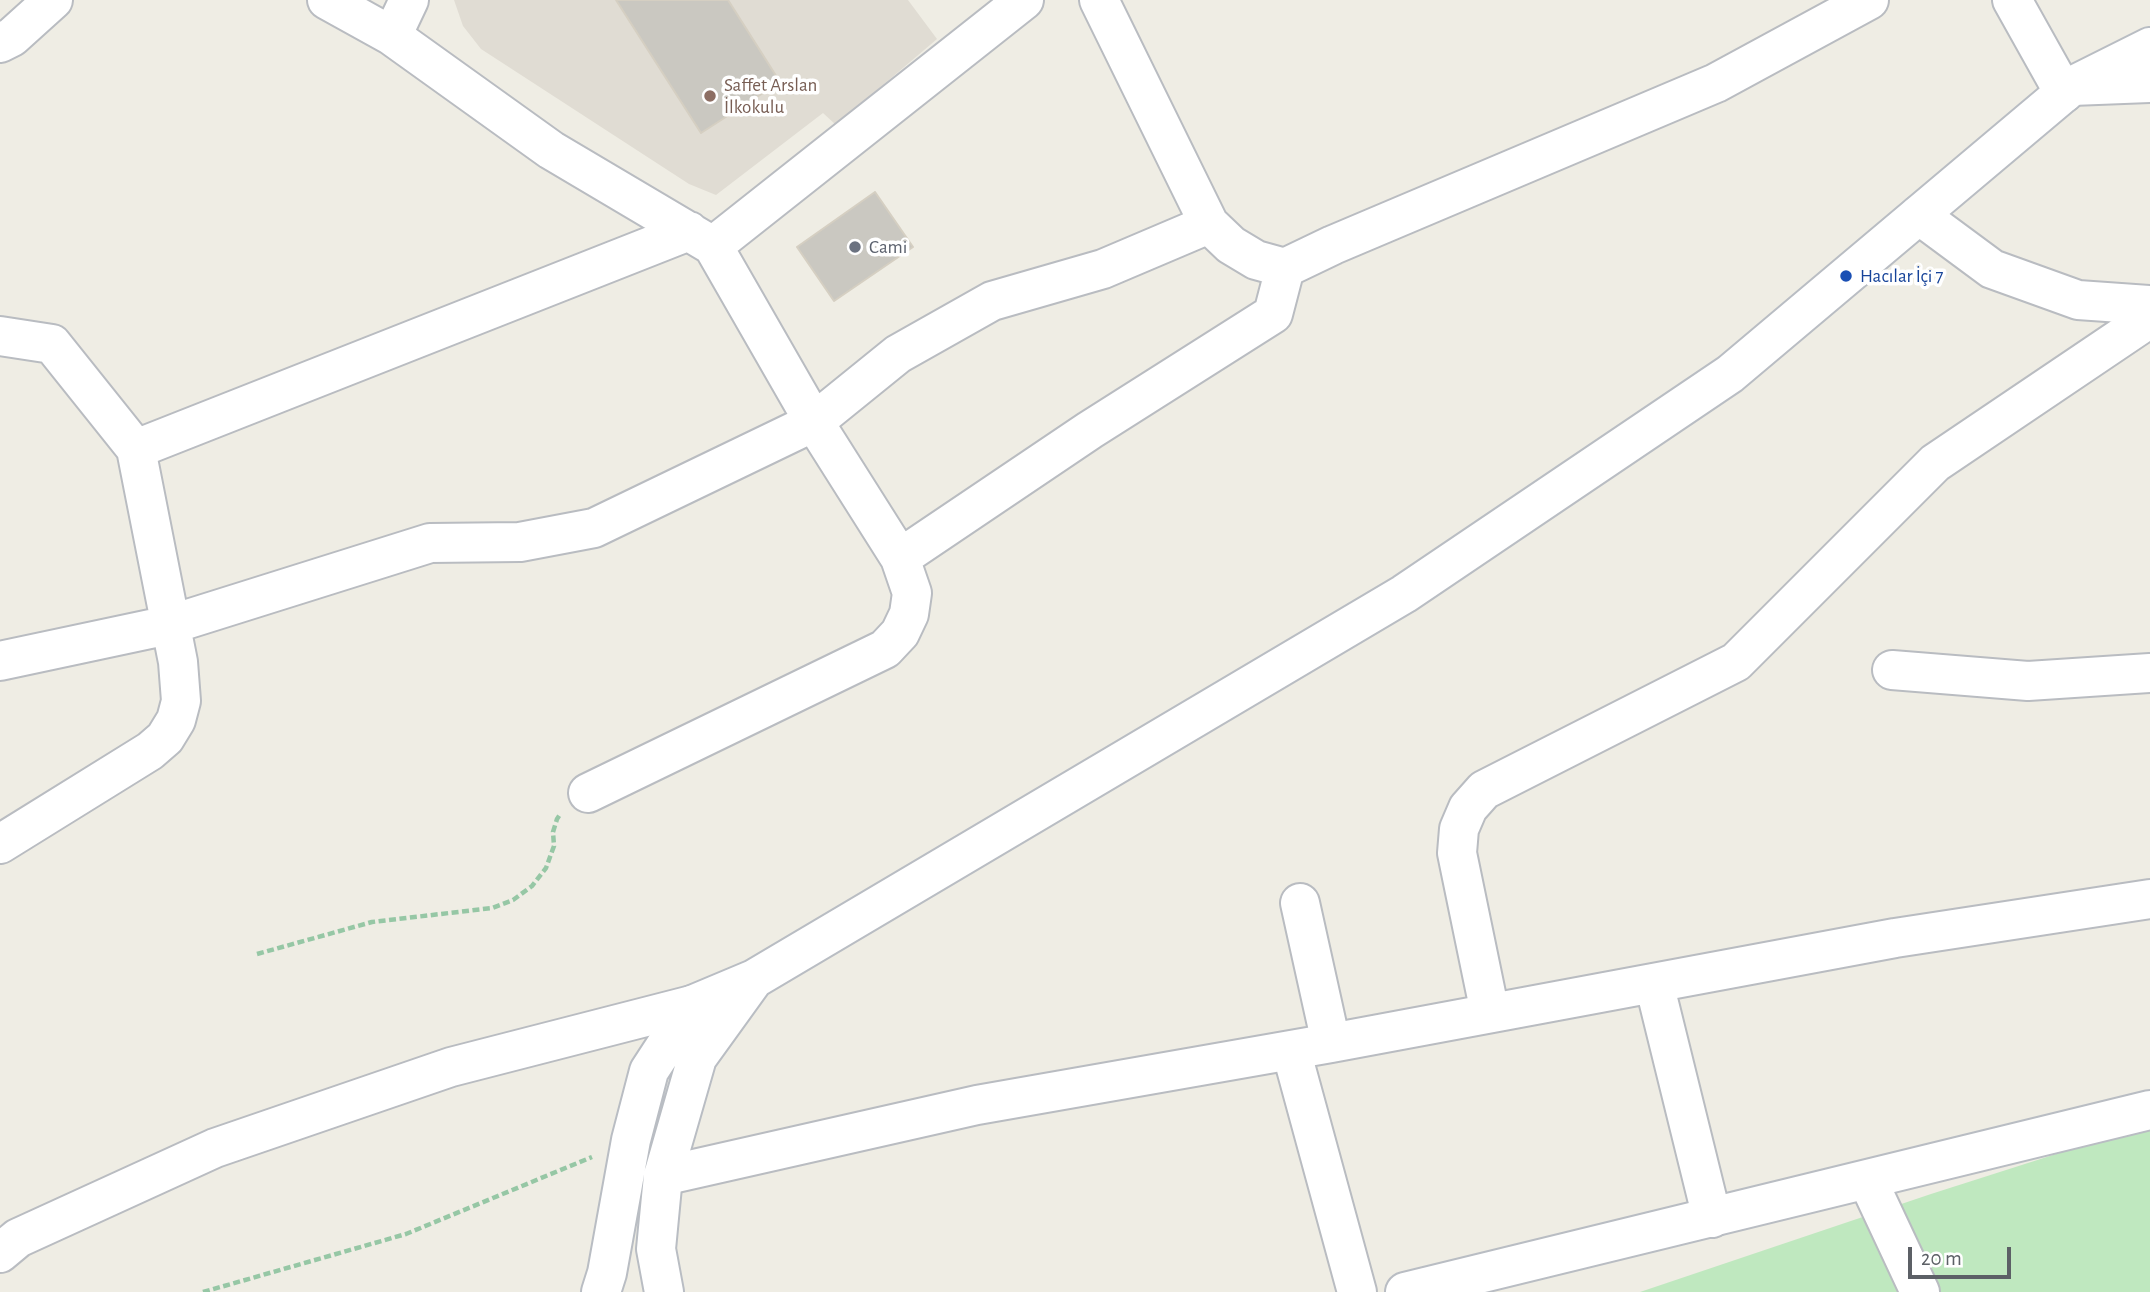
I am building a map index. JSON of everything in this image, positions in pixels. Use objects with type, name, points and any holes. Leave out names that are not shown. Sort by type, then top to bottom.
[{"type":"street","points":[[0,43],[12,37],[53,0]]},
{"type":"street","points":[[327,0],[392,36],[551,150],[701,238],[900,558],[912,593],[909,614],[900,634],[885,649],[588,793]]},
{"type":"street","points":[[392,36],[409,0]]},
{"type":"street","points":[[136,449],[701,238],[1024,0]]},
{"type":"street","points":[[1099,0],[1209,223],[1231,245],[1256,260],[1285,268],[1716,83],[1869,0]]},
{"type":"street","points":[[2012,0],[2068,89]]},
{"type":"street","points":[[0,1253],[18,1238],[215,1148],[450,1067],[692,1005],[754,979],[1404,594],[1730,374],[2068,89],[2150,47]]},
{"type":"street","points":[[2068,89],[2150,83]]},
{"type":"street","points":[[1919,215],[1992,269],[2078,300],[2150,305]]},
{"type":"street","points":[[0,661],[169,625],[430,543],[520,542],[594,528],[814,422],[898,354],[992,300],[1103,269],[1209,223]]},
{"type":"street","points":[[900,558],[1090,430],[1273,314],[1285,268]]},
{"type":"street","points":[[1490,1013],[1457,853],[1459,829],[1468,808],[1484,790],[1736,662],[1935,463],[2150,318]]},
{"type":"street","points":[[0,844],[150,751],[165,738],[176,720],[181,701],[178,662],[136,449],[52,344],[9,332]]},
{"type":"street","points":[[1892,670],[2028,681],[2150,673]]},
{"type":"street","points":[[663,1175],[977,1105],[1331,1043],[1895,938],[2150,899]]},
{"type":"street","points":[[1300,903],[1331,1043]]},
{"type":"street","points":[[664,1292],[656,1249],[663,1175],[697,1058],[754,979]]},
{"type":"street","points":[[1654,983],[1712,1218]]},
{"type":"street","points":[[601,1292],[607,1273],[631,1140],[649,1071],[692,1005]]},
{"type":"street","points":[[1291,1050],[1357,1292]]},
{"type":"street","points":[[1405,1292],[2150,1110]]},
{"type":"street","points":[[1868,1181],[1920,1292]]},
{"type":"path","points":[[257,954],[372,922],[492,908],[513,900],[532,886],[546,868],[554,846],[553,832],[557,819],[565,807],[588,793]]},
{"type":"path","points":[[203,1292],[406,1234],[631,1140]]},
{"type":"shaded area","name":"Saffet Arslan İlkokulu","points":[[454,0],[908,0],[937,39],[836,125],[823,113],[716,195],[689,184],[481,49],[463,26]]},
{"type":"green space","points":[[2150,1124],[2150,1292],[1640,1292],[1931,1194]]},
{"type":"building","points":[[616,0],[728,0],[780,82],[701,133]]},
{"type":"building","name":"Cami","points":[[875,192],[913,247],[834,301],[797,247]]},
{"type":"place","name":"Saffet Arslan İlkokulu","points":[[710,96]]},
{"type":"place","name":"Cami","points":[[855,247]]},
{"type":"place","name":"Hacılar İçi 7","points":[[1846,276]]}]
